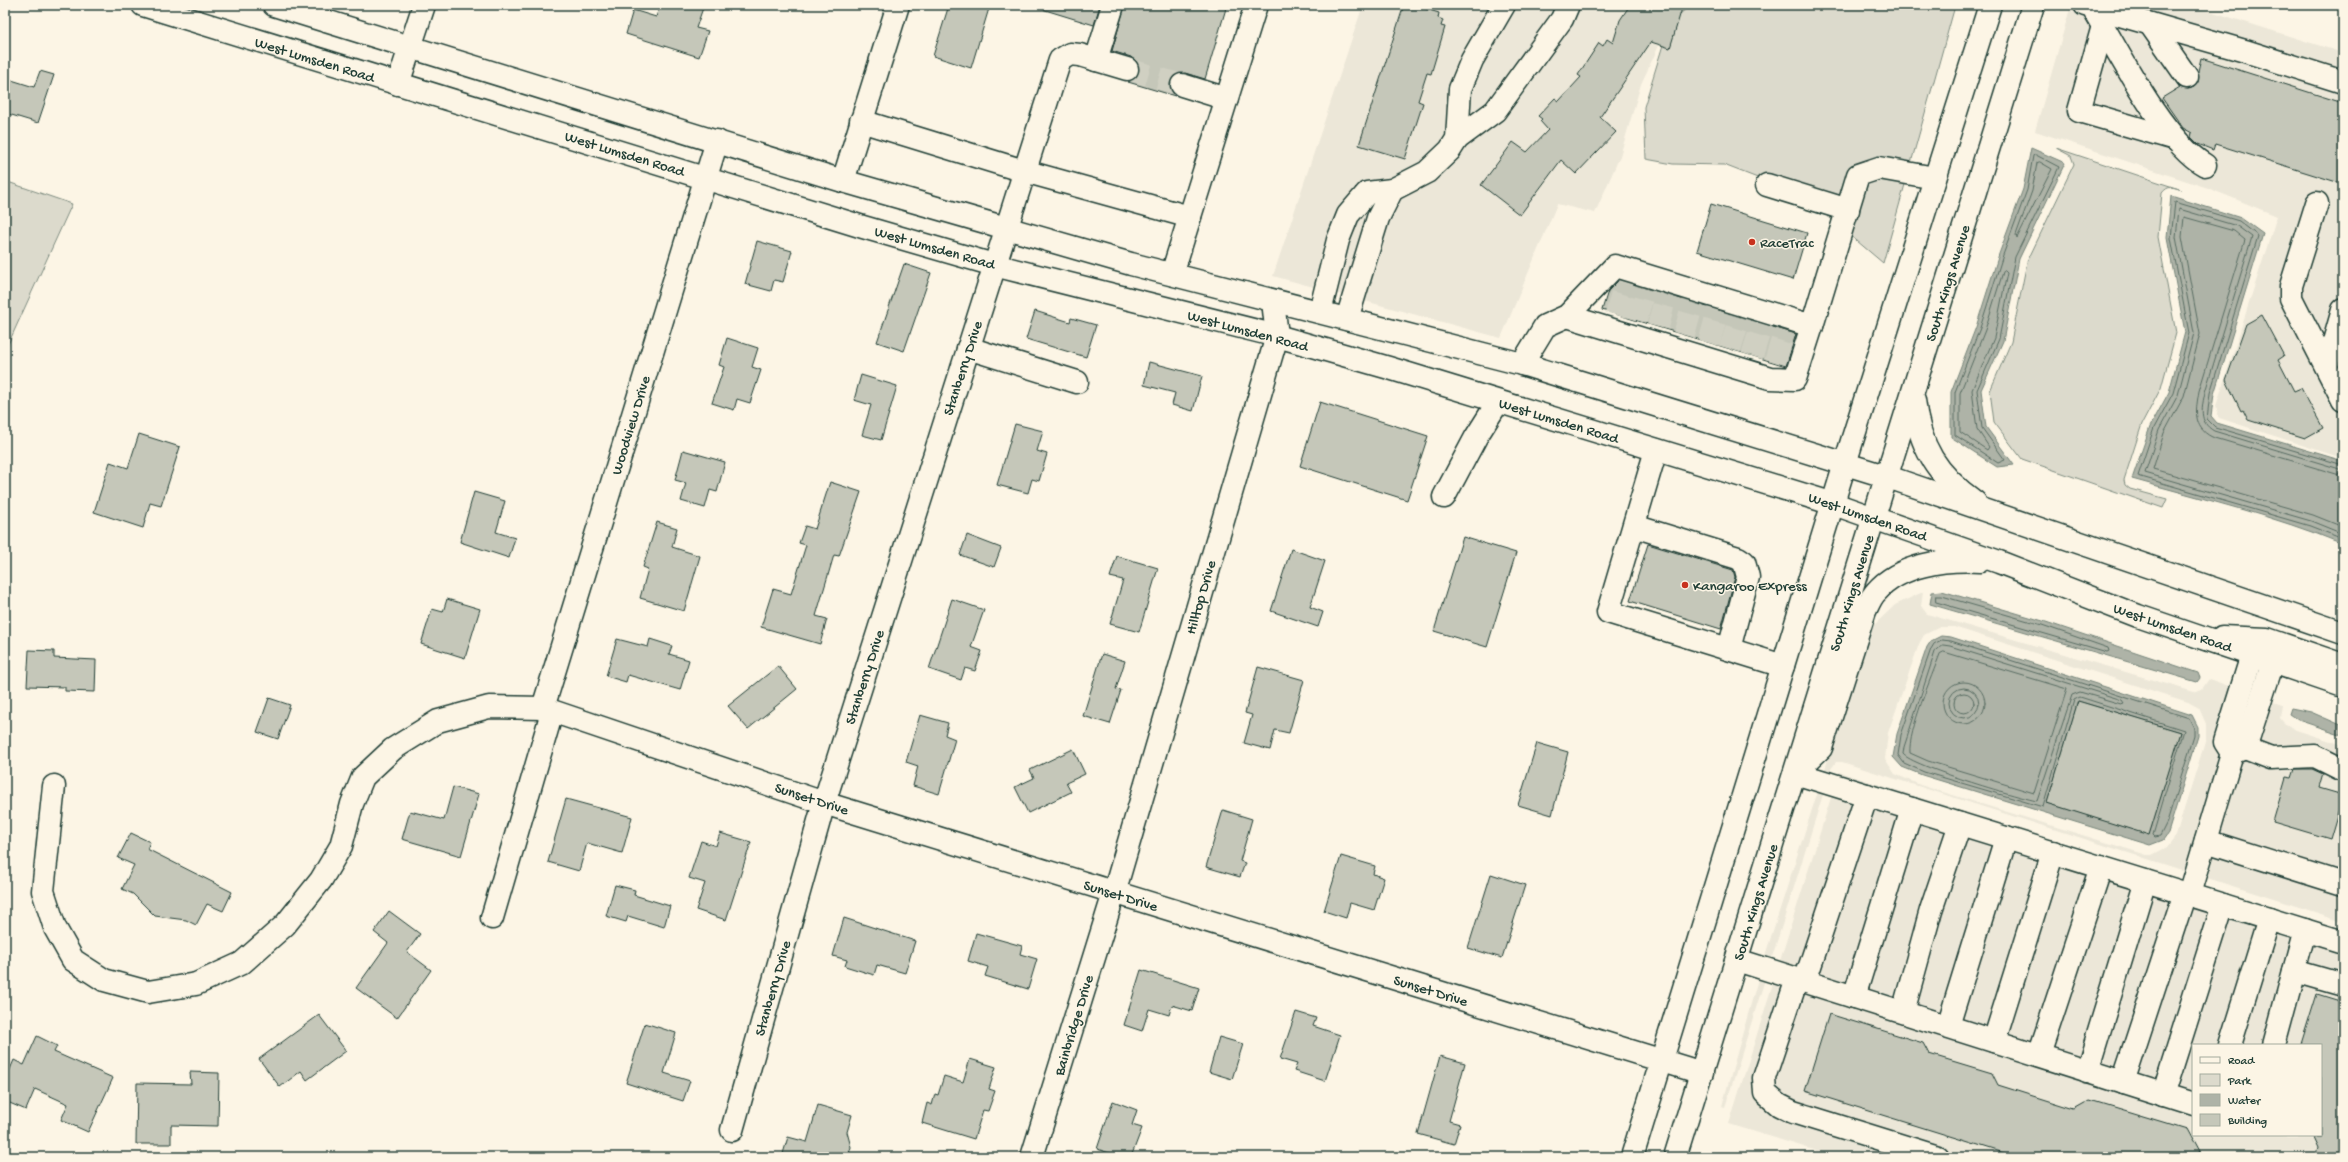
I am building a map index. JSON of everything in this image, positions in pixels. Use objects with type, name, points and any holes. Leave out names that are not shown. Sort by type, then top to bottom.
[{"type":"main road","name":"West Lumsden Road","points":[[142,5],[863,227],[994,264],[1276,336],[1389,368],[1834,504],[1875,517],[1999,562],[2138,616],[2343,686]]},
{"type":"main road","points":[[274,5],[843,181],[1172,274],[1522,364],[1846,463],[2343,633]]},
{"type":"main road","points":[[398,84],[424,5]]},
{"type":"main road","points":[[843,181],[898,5]]},
{"type":"main road","points":[[1096,60],[1113,5]]},
{"type":"main road","points":[[1172,274],[1256,5]]},
{"type":"main road","points":[[1457,140],[1460,88],[1472,60],[1504,5]]},
{"type":"main road","points":[[1320,312],[1338,240],[1348,215],[1367,193],[1392,190],[1427,172],[1440,161],[1457,140],[1494,111],[1562,18],[1568,5]]},
{"type":"main road","points":[[1632,1157],[1846,463],[1990,5]]},
{"type":"main road","name":"South Kings Avenue","points":[[1675,1157],[1888,477],[2033,5]]},
{"type":"main road","points":[[2090,6],[2343,82]]},
{"type":"main road","points":[[2090,6],[2146,98],[2175,139],[2192,157],[2206,165]]},
{"type":"main road","points":[[2150,24],[2187,76]]},
{"type":"main road","points":[[2103,26],[2079,111],[2175,139]]},
{"type":"main road","name":"Stanberry Drive","points":[[732,1130],[824,803],[1060,60],[1070,54],[1127,69]]},
{"type":"main road","points":[[1182,86],[1226,99]]},
{"type":"main road","points":[[861,121],[1024,171],[1190,217]]},
{"type":"main road","name":"Woodview Drive","points":[[492,918],[548,710],[716,142]]},
{"type":"main road","points":[[1567,316],[1624,325],[1772,370],[1795,379],[1858,175],[1879,168],[1935,178]]},
{"type":"main road","points":[[1767,185],[1848,210]]},
{"type":"main road","points":[[1347,319],[1378,218],[1392,190]]},
{"type":"main road","points":[[2317,202],[2291,286],[2291,298],[2343,400]]},
{"type":"main road","points":[[1522,364],[1545,326],[1567,316],[1615,266],[1637,277],[1695,295],[1764,316],[1812,326]]},
{"type":"main road","name":"Hilltop Drive","points":[[1114,893],[1276,336],[1272,300]]},
{"type":"main road","points":[[2327,366],[2343,310]]},
{"type":"main road","points":[[968,348],[1077,382]]},
{"type":"main road","points":[[1913,395],[1916,424],[1927,452],[1939,469],[1962,492],[1988,511]]},
{"type":"main road","points":[[1444,497],[1476,437],[1498,402]]},
{"type":"main road","points":[[1656,450],[1608,612],[1783,666]]},
{"type":"main road","points":[[1634,526],[1738,558],[1744,562],[1748,577],[1729,649]]},
{"type":"main road","points":[[1999,562],[1954,561],[1931,563],[1890,580],[1876,592],[1865,611],[1820,748],[1795,773],[2343,942]]},
{"type":"main road","points":[[2197,636],[2267,639],[2343,665]]},
{"type":"main road","points":[[2252,655],[2225,742],[2239,751],[2271,758],[2315,756],[2343,770]]},
{"type":"main road","points":[[2123,1082],[2206,840],[2272,662]]},
{"type":"main road","name":"Sunset Drive","points":[[54,786],[43,890],[55,928],[73,960],[104,980],[148,992],[196,984],[242,963],[285,925],[321,880],[341,846],[352,804],[363,777],[392,749],[438,721],[489,707],[548,710],[824,803],[1702,1073]]},
{"type":"main road","points":[[1867,795],[1801,980],[1764,1078],[1765,1093],[1779,1105],[1793,1112],[1938,1157]]},
{"type":"main road","points":[[1854,997],[1912,808]]},
{"type":"main road","points":[[1903,1012],[1931,910],[1960,824]]},
{"type":"main road","points":[[1948,1026],[2006,838]]},
{"type":"main road","points":[[2206,840],[2343,884]]},
{"type":"main road","points":[[1994,1041],[2053,852]]},
{"type":"main road","points":[[2039,1055],[2100,867]]},
{"type":"main road","points":[[2087,1071],[2145,881]]},
{"type":"main road","name":"Bainbridge Drive","points":[[1032,1157],[1114,893]]},
{"type":"main road","points":[[2163,1095],[2223,905]]},
{"type":"main road","points":[[2230,1044],[2269,919]]},
{"type":"main road","points":[[2274,1044],[2306,930]]},
{"type":"main road","points":[[1737,960],[2192,1104]]},
{"type":"main road","points":[[2294,971],[2343,985]]},
{"type":"shaded area","points":[[1363,5],[1691,5],[1670,22],[1641,84],[1620,156],[1595,213],[1557,204],[1501,338],[1273,276]]},
{"type":"shaded area","points":[[2071,5],[2191,5],[2343,53],[2343,456],[2339,457],[2219,418],[2216,406],[2277,216],[2208,188],[2035,131]]},
{"type":"shaded area","points":[[1923,592],[1921,606],[1927,614],[2194,692],[2202,689],[2209,679],[2282,705],[2280,718],[2284,723],[2296,730],[2343,745],[2343,921],[1842,762],[1836,762],[1831,769],[1725,1107],[1722,1106],[1762,965],[1870,629],[1895,605]],"holes":[[[1940,627],[1954,627],[2188,702],[2199,708],[2206,724],[2206,739],[2176,835],[2167,847],[2152,855],[2147,855],[1920,785],[1895,774],[1885,759],[1888,733],[1919,644],[1924,635]]]},
{"type":"shaded area","points":[[1839,772],[2343,931],[2343,1157],[1837,1157],[1729,1124]]},
{"type":"green space","points":[[1691,5],[1957,5],[1955,6],[1883,263],[1824,213],[1773,184],[1724,165],[1673,164],[1646,159],[1644,107],[1670,22]]},
{"type":"green space","points":[[2056,148],[2176,188],[2171,187],[2164,190],[2162,193],[2158,237],[2176,333],[2161,388],[2142,424],[2124,480],[2125,485],[2130,489],[2167,499],[2163,508],[2022,459],[1994,422],[1990,391],[2011,342],[2027,262],[2074,164],[2071,156]]},
{"type":"green space","points":[[5,181],[72,204],[5,351]]},
{"type":"water","points":[[2031,148],[2065,163],[2019,259],[2003,341],[1981,390],[1986,427],[2014,465],[1997,467],[1951,437],[1951,392],[1976,327],[1999,254],[2023,189]]},
{"type":"water","points":[[2171,196],[2241,218],[2263,234],[2214,394],[2211,416],[2217,423],[2343,461],[2343,544],[2265,516],[2132,479],[2150,427],[2169,392],[2185,332],[2167,238]]},
{"type":"water","points":[[1942,591],[2043,621],[2198,673],[2200,678],[2197,682],[1930,604],[1932,592]]},
{"type":"water","points":[[1941,636],[1951,637],[2192,715],[2198,727],[2198,736],[2168,833],[2163,840],[2150,845],[1922,775],[1902,767],[1893,757],[1897,734],[1927,647],[1931,641]],"holes":[[[2078,701],[2181,732],[2149,834],[2047,803]]]},
{"type":"water","points":[[2291,708],[2311,712],[2343,726],[2343,735],[2298,720],[2289,714]]},
{"type":"building","points":[[660,5],[704,5],[696,28],[708,31],[699,57],[626,34],[633,10],[656,17]]},
{"type":"building","points":[[949,5],[990,5],[971,68],[933,56]]},
{"type":"building","points":[[1043,5],[1100,5],[1094,25],[1042,9]]},
{"type":"building","points":[[1125,5],[1227,5],[1205,79],[1185,73],[1174,76],[1170,81],[1170,87],[1175,96],[1128,82],[1136,78],[1139,72],[1139,66],[1131,57],[1112,51]]},
{"type":"building","points":[[1404,5],[1413,5],[1439,13],[1438,18],[1443,20],[1441,26],[1445,27],[1431,74],[1427,73],[1418,101],[1423,103],[1405,159],[1359,145]]},
{"type":"building","points":[[1630,5],[1683,5],[1670,48],[1651,42],[1600,117],[1616,132],[1576,174],[1561,160],[1520,215],[1481,185],[1513,142],[1527,152],[1548,130],[1540,121],[1542,119],[1538,116],[1555,98],[1559,101],[1581,77],[1578,75],[1599,43],[1603,46],[1607,39],[1613,43],[1620,20]]},
{"type":"building","points":[[2201,58],[2343,103],[2343,184],[2215,144],[2213,150],[2198,144],[2191,137],[2192,133],[2183,128],[2162,98],[2180,87],[2188,89],[2194,87],[2198,82],[2198,71]]},
{"type":"building","points":[[40,71],[54,75],[38,123],[5,113],[5,78],[34,87]]},
{"type":"building","name":"RaceTrac","points":[[1711,204],[1807,233],[1793,280],[1697,251]]},
{"type":"building","points":[[757,241],[792,251],[783,282],[774,280],[771,291],[745,284]]},
{"type":"building","points":[[904,264],[931,273],[904,351],[877,342]]},
{"type":"building","points":[[1619,280],[1796,334],[1786,366],[1602,310],[1608,291]]},
{"type":"building","points":[[1035,311],[1070,322],[1071,318],[1096,325],[1086,357],[1026,339]]},
{"type":"building","points":[[2262,315],[2284,356],[2278,360],[2294,391],[2301,388],[2323,428],[2305,438],[2248,420],[2243,410],[2241,411],[2226,380],[2246,324]]},
{"type":"building","points":[[727,338],[758,348],[752,367],[761,370],[750,403],[737,399],[734,410],[712,403],[724,367],[719,365]]},
{"type":"building","points":[[1149,362],[1202,376],[1193,411],[1172,405],[1175,393],[1144,385]]},
{"type":"building","points":[[861,375],[897,386],[881,440],[862,435],[871,405],[854,400]]},
{"type":"building","points":[[1320,402],[1428,436],[1407,500],[1300,466]]},
{"type":"building","points":[[1015,424],[1043,431],[1037,451],[1047,454],[1039,481],[1032,479],[1028,493],[997,485]]},
{"type":"building","points":[[139,434],[180,447],[161,506],[150,503],[143,528],[94,512],[110,462],[128,468]]},
{"type":"building","points":[[683,450],[725,462],[717,492],[710,490],[705,508],[681,501],[686,483],[675,480]]},
{"type":"building","points":[[830,482],[861,492],[839,556],[834,555],[816,616],[827,619],[820,644],[761,627],[773,589],[791,594],[806,545],[799,543],[805,526],[815,529]]},
{"type":"building","points":[[474,492],[505,501],[496,532],[515,538],[509,558],[460,542]]},
{"type":"building","points":[[657,522],[677,528],[672,547],[700,556],[684,611],[640,598],[648,569],[643,567]]},
{"type":"building","points":[[967,535],[1001,548],[994,567],[960,555]]},
{"type":"building","points":[[1463,537],[1516,553],[1487,647],[1434,631]]},
{"type":"building","points":[[1648,544],[1733,570],[1735,577],[1721,629],[1630,601]]},
{"type":"building","points":[[1291,549],[1325,561],[1310,607],[1323,612],[1318,627],[1271,611]]},
{"type":"building","points":[[1117,556],[1158,568],[1139,632],[1110,624],[1123,580],[1110,577]]},
{"type":"building","points":[[447,599],[480,609],[465,658],[421,644],[432,609],[443,612]]},
{"type":"building","points":[[952,599],[984,610],[971,647],[982,651],[975,671],[965,668],[961,680],[929,669]]},
{"type":"building","points":[[617,639],[648,647],[650,639],[672,646],[669,654],[689,660],[680,690],[628,675],[626,682],[606,676]]},
{"type":"building","points":[[29,650],[54,651],[54,658],[96,660],[95,692],[65,691],[65,687],[27,686]]},
{"type":"building","points":[[1102,654],[1125,661],[1116,689],[1121,690],[1110,724],[1083,716]]},
{"type":"building","points":[[778,666],[797,689],[748,729],[728,706]]},
{"type":"building","points":[[1258,667],[1304,680],[1289,733],[1275,730],[1270,750],[1244,743],[1252,715],[1245,713]]},
{"type":"building","points":[[269,698],[290,705],[278,739],[257,732]]},
{"type":"building","points":[[2078,701],[2181,732],[2149,835],[2047,803]]},
{"type":"building","points":[[920,715],[948,723],[945,735],[955,739],[939,794],[913,786],[918,766],[906,762]]},
{"type":"building","points":[[1537,743],[1568,752],[1552,815],[1518,805]]},
{"type":"building","points":[[1073,749],[1085,774],[1066,783],[1071,792],[1028,813],[1015,787],[1034,778],[1030,770]]},
{"type":"building","points":[[2295,769],[2312,769],[2323,774],[2319,788],[2343,795],[2330,839],[2273,822],[2286,777],[2292,778]]},
{"type":"building","points":[[453,787],[479,794],[461,856],[402,839],[410,811],[444,820]]},
{"type":"building","points":[[566,799],[632,817],[622,853],[587,843],[579,871],[548,862]]},
{"type":"building","points":[[1223,810],[1252,819],[1240,861],[1245,863],[1240,877],[1206,867]]},
{"type":"building","points":[[131,833],[150,842],[147,849],[232,892],[223,911],[207,904],[196,925],[186,920],[155,916],[133,894],[122,889],[134,865],[118,858]]},
{"type":"building","points":[[720,833],[751,842],[726,920],[696,910],[705,883],[689,878],[701,841],[716,846]]},
{"type":"building","points":[[1341,856],[1375,866],[1373,874],[1384,878],[1374,910],[1350,903],[1346,918],[1324,911]]},
{"type":"building","points":[[1491,874],[1525,885],[1502,958],[1468,948]]},
{"type":"building","points":[[615,885],[635,890],[634,895],[670,906],[664,927],[628,916],[626,922],[606,916]]},
{"type":"building","points":[[389,911],[420,934],[407,952],[431,970],[397,1018],[356,988],[388,943],[374,932]]},
{"type":"building","points":[[844,918],[915,941],[905,973],[877,965],[874,975],[845,966],[847,960],[833,956]]},
{"type":"building","points":[[976,933],[1022,946],[1020,954],[1037,959],[1028,989],[985,976],[988,967],[968,961]]},
{"type":"building","points":[[1141,970],[1199,988],[1192,1011],[1172,1005],[1169,1015],[1149,1009],[1142,1031],[1124,1025]]},
{"type":"building","points":[[2317,994],[2343,1002],[2343,1157],[2314,1157],[2317,1146],[2312,1136],[2322,1136],[2322,1044],[2301,1044]]},
{"type":"building","points":[[1296,1012],[1316,1018],[1313,1026],[1340,1035],[1325,1081],[1294,1071],[1297,1064],[1280,1059]]},
{"type":"building","points":[[1829,1014],[1923,1043],[1929,1054],[1992,1073],[1998,1085],[2074,1109],[2090,1100],[2186,1129],[2201,1157],[2017,1157],[1805,1091]]},
{"type":"building","points":[[319,1015],[346,1051],[307,1080],[301,1071],[280,1087],[259,1059]]},
{"type":"building","points":[[645,1023],[676,1033],[664,1073],[690,1081],[683,1101],[626,1083]]},
{"type":"building","points":[[37,1036],[57,1046],[54,1052],[113,1078],[88,1132],[61,1120],[68,1104],[35,1089],[26,1110],[5,1101],[5,1081],[14,1060],[24,1065]]},
{"type":"building","points":[[1219,1037],[1243,1044],[1232,1079],[1209,1072]]},
{"type":"building","points":[[1440,1056],[1465,1063],[1449,1121],[1460,1124],[1454,1144],[1418,1134]]},
{"type":"building","points":[[970,1059],[996,1067],[989,1089],[995,1091],[988,1111],[983,1110],[974,1139],[922,1123],[927,1103],[932,1105],[935,1094],[938,1095],[944,1076],[963,1082]]},
{"type":"building","points":[[190,1072],[219,1073],[218,1126],[171,1125],[171,1144],[136,1144],[137,1083],[191,1084]]},
{"type":"building","points":[[1113,1101],[1137,1110],[1132,1125],[1142,1128],[1131,1157],[1122,1157],[1097,1149]]},
{"type":"building","points":[[818,1105],[852,1115],[847,1132],[851,1147],[848,1157],[782,1157],[788,1137],[807,1142]]},
{"type":"tunnel","points":[[1127,69],[1182,85]]},
{"type":"tunnel","points":[[1616,315],[1626,278]]},
{"type":"tunnel","points":[[1636,320],[1646,284]]},
{"type":"tunnel","points":[[1658,327],[1667,291]]},
{"type":"tunnel","points":[[1684,335],[1694,299]]},
{"type":"tunnel","points":[[1709,343],[1719,307]]},
{"type":"tunnel","points":[[1730,349],[1741,313]]},
{"type":"tunnel","points":[[1752,356],[1763,320]]},
{"type":"tunnel","points":[[1775,362],[1786,327]]},
{"type":"place","name":"RaceTrac","points":[[1752,242]]},
{"type":"place","name":"Kangaroo Express","points":[[1685,585]]}]
